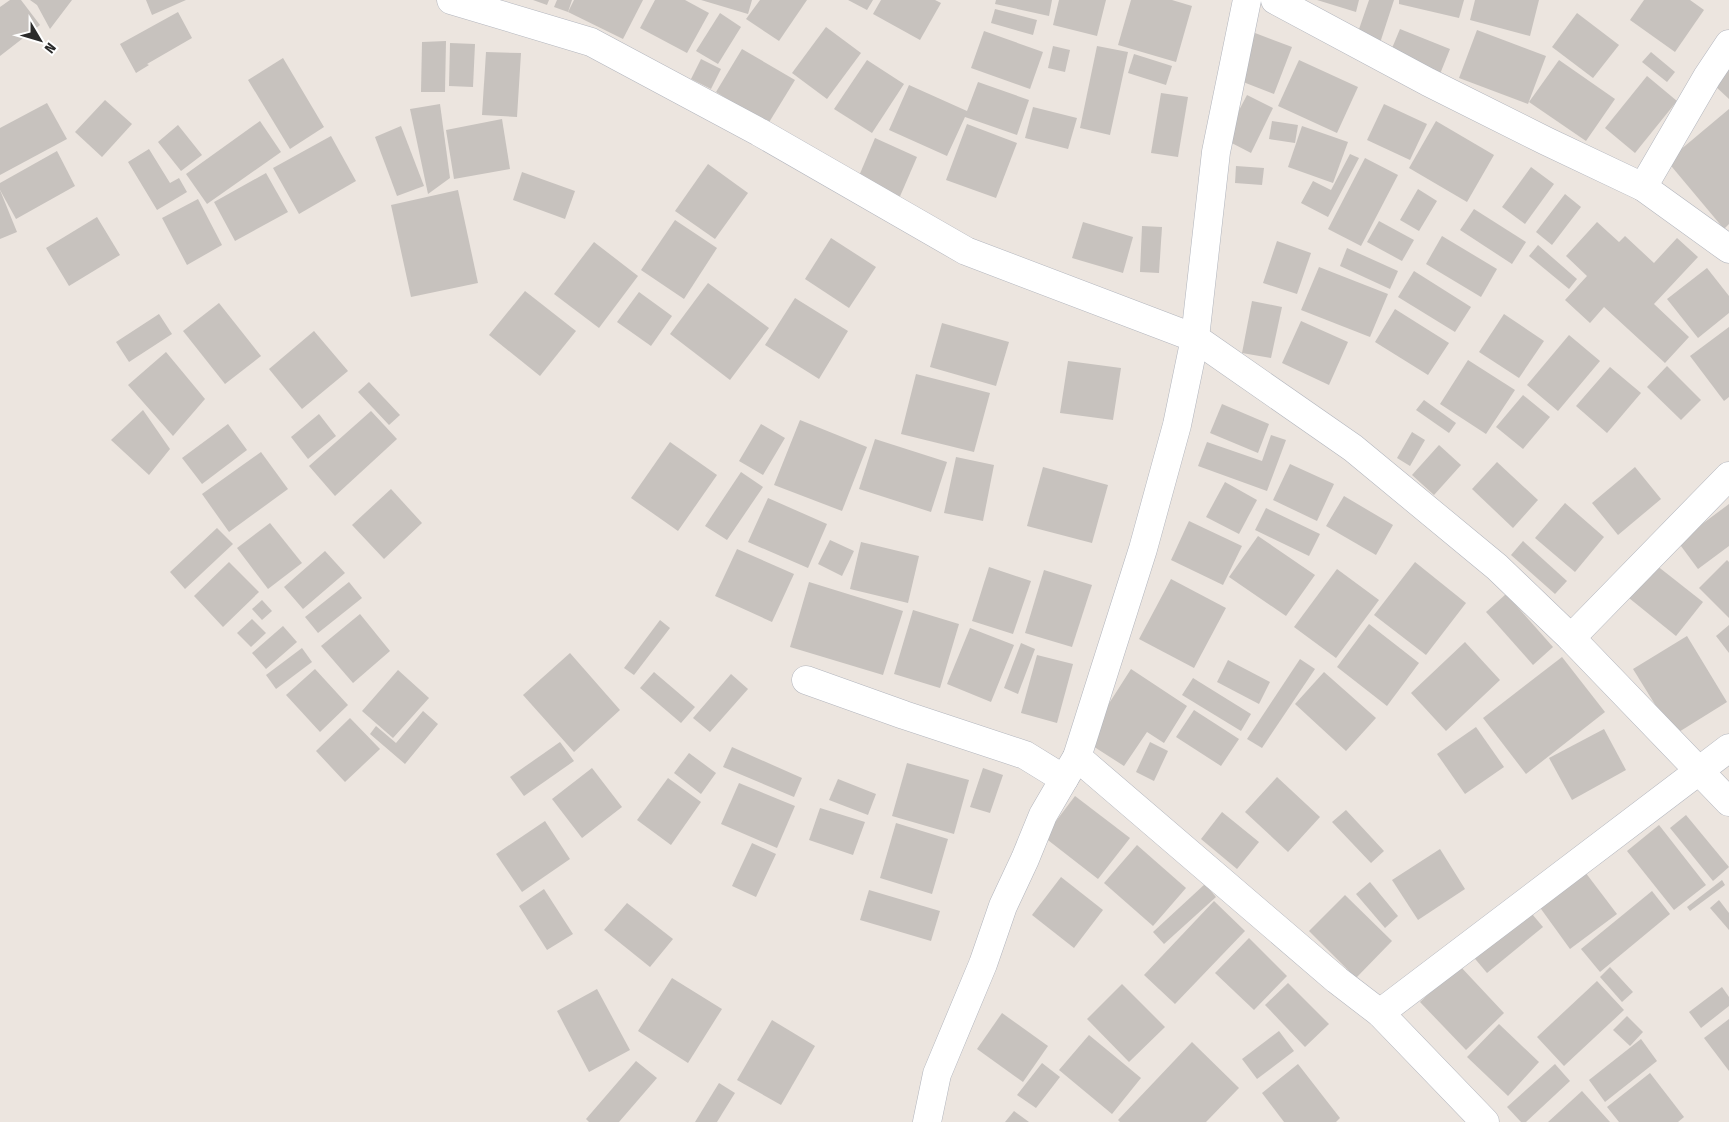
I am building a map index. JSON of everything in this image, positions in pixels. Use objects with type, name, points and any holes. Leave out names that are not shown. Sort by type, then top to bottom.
[{"type":"street","points":[[451,0],[591,42],[759,132],[966,252],[1195,338],[1353,448],[1498,567],[1571,638],[1729,802]]},
{"type":"street","points":[[927,1122],[937,1074],[983,964],[1003,906],[1044,815],[1071,768],[1143,549],[1177,425],[1195,338],[1216,152],[1247,0]]},
{"type":"street","points":[[1275,0],[1428,82],[1643,187],[1729,249]]},
{"type":"street","points":[[1643,187],[1707,77],[1729,44]]},
{"type":"street","points":[[1571,638],[1729,476]]},
{"type":"street","points":[[806,680],[904,716],[1026,756],[1071,768],[1380,1013],[1485,1122]]},
{"type":"street","points":[[1380,1013],[1729,748]]},
{"type":"building","points":[[10,0],[21,0],[40,25],[0,56],[0,7]]},
{"type":"building","points":[[30,0],[72,0],[50,29],[37,5]]},
{"type":"building","points":[[146,0],[186,0],[152,15]]},
{"type":"building","points":[[533,0],[549,0],[547,5]]},
{"type":"building","points":[[557,0],[572,0],[568,12],[554,7]]},
{"type":"building","points":[[574,0],[643,0],[623,39],[568,12]]},
{"type":"building","points":[[655,0],[685,0],[709,13],[687,53],[640,28]]},
{"type":"building","points":[[701,0],[752,0],[748,14]]},
{"type":"building","points":[[760,0],[807,0],[779,41],[746,19]]},
{"type":"building","points":[[848,0],[873,0],[867,10]]},
{"type":"building","points":[[881,0],[935,0],[941,3],[920,40],[873,14]]},
{"type":"building","points":[[996,0],[1052,0],[1049,16],[995,4]]},
{"type":"building","points":[[1059,0],[1106,0],[1097,36],[1053,25]]},
{"type":"building","points":[[1131,0],[1172,0],[1192,6],[1176,62],[1118,45]]},
{"type":"building","points":[[1317,0],[1359,0],[1356,12]]},
{"type":"building","points":[[1369,0],[1394,0],[1380,43],[1357,35]]},
{"type":"building","points":[[1399,0],[1464,0],[1459,18],[1399,4]]},
{"type":"building","points":[[1475,0],[1539,0],[1530,36],[1470,20]]},
{"type":"building","points":[[1644,0],[1690,0],[1704,10],[1675,52],[1630,20]]},
{"type":"building","points":[[995,9],[1037,20],[1033,35],[991,23]]},
{"type":"building","points":[[178,12],[192,38],[147,64],[149,65],[136,73],[120,44]]},
{"type":"building","points":[[720,13],[741,27],[718,64],[696,51]]},
{"type":"building","points":[[1577,13],[1619,45],[1593,78],[1552,47]]},
{"type":"building","points":[[826,27],[861,53],[827,99],[792,73]]},
{"type":"building","points":[[1400,29],[1450,49],[1440,74],[1390,53]]},
{"type":"building","points":[[1477,30],[1546,56],[1528,104],[1459,78]]},
{"type":"building","points":[[984,31],[1043,52],[1030,89],[971,68]]},
{"type":"building","points":[[1255,33],[1292,47],[1274,94],[1238,80]]},
{"type":"building","points":[[446,41],[445,92],[421,92],[422,42]]},
{"type":"building","points":[[450,43],[475,44],[473,87],[449,86]]},
{"type":"building","points":[[1053,46],[1070,50],[1065,72],[1048,68]]},
{"type":"building","points":[[1097,46],[1128,52],[1110,135],[1080,128]]},
{"type":"building","points":[[742,49],[795,80],[768,124],[716,92]]},
{"type":"building","points":[[486,52],[521,53],[517,117],[482,115]]},
{"type":"building","points":[[1651,52],[1675,72],[1667,82],[1642,62]]},
{"type":"building","points":[[1134,54],[1172,66],[1166,85],[1128,73]]},
{"type":"building","points":[[283,58],[324,127],[290,149],[248,80]]},
{"type":"building","points":[[701,59],[721,69],[711,89],[691,79]]},
{"type":"building","points":[[867,60],[904,84],[872,133],[834,109]]},
{"type":"building","points":[[1299,60],[1358,87],[1337,133],[1278,106]]},
{"type":"building","points":[[1559,60],[1615,99],[1586,141],[1529,102]]},
{"type":"building","points":[[1729,67],[1729,99],[1714,85]]},
{"type":"building","points":[[1647,76],[1677,101],[1635,153],[1605,128]]},
{"type":"building","points":[[978,82],[1029,100],[1017,135],[965,117],[947,156],[889,130],[909,85],[967,111]]},
{"type":"building","points":[[1161,93],[1188,97],[1178,157],[1151,153]]},
{"type":"building","points":[[1247,95],[1273,108],[1251,153],[1224,139]]},
{"type":"building","points":[[105,100],[132,124],[102,157],[75,132]]},
{"type":"building","points":[[47,103],[67,139],[0,175],[0,128]]},
{"type":"building","points":[[440,104],[450,178],[428,194],[410,109]]},
{"type":"building","points":[[1384,104],[1427,124],[1410,160],[1367,140]]},
{"type":"building","points":[[1033,107],[1077,118],[1068,149],[1025,138]]},
{"type":"building","points":[[1729,109],[1729,224],[1724,229],[1667,161]]},
{"type":"building","points":[[502,119],[510,169],[454,179],[446,130]]},
{"type":"building","points":[[260,121],[281,152],[207,204],[186,174]]},
{"type":"building","points":[[1272,121],[1298,125],[1295,143],[1269,139]]},
{"type":"building","points":[[1436,121],[1494,155],[1467,202],[1409,168]]},
{"type":"building","points":[[967,124],[1017,143],[996,198],[946,180]]},
{"type":"building","points":[[178,125],[202,155],[181,171],[158,142]]},
{"type":"building","points":[[401,126],[424,186],[397,196],[375,137]]},
{"type":"building","points":[[1302,126],[1348,142],[1333,183],[1288,167]]},
{"type":"building","points":[[331,136],[356,181],[299,214],[273,168]]},
{"type":"building","points":[[875,138],[917,157],[898,201],[856,183]]},
{"type":"building","points":[[149,149],[170,183],[179,178],[187,192],[157,210],[128,162]]},
{"type":"building","points":[[57,151],[75,186],[16,219],[0,190],[0,183]]},
{"type":"building","points":[[1350,154],[1359,158],[1328,217],[1301,203],[1313,181],[1331,190]]},
{"type":"building","points":[[1365,158],[1398,175],[1361,246],[1328,229]]},
{"type":"building","points":[[708,164],[748,193],[715,239],[675,211]]},
{"type":"building","points":[[1236,166],[1264,168],[1262,185],[1235,183]]},
{"type":"building","points":[[1531,167],[1554,184],[1525,224],[1502,207]]},
{"type":"building","points":[[522,172],[575,191],[565,219],[513,200]]},
{"type":"building","points":[[266,173],[288,212],[235,241],[214,202]]},
{"type":"building","points":[[1418,189],[1437,201],[1419,231],[1400,220]]},
{"type":"building","points":[[0,190],[17,232],[0,239]]},
{"type":"building","points":[[458,190],[478,283],[411,297],[391,205]]},
{"type":"building","points":[[1565,194],[1581,207],[1552,245],[1536,232]]},
{"type":"building","points":[[198,199],[222,245],[187,265],[162,218]]},
{"type":"building","points":[[1474,209],[1526,242],[1512,264],[1460,230]]},
{"type":"building","points":[[97,217],[120,255],[69,286],[46,248]]},
{"type":"building","points":[[675,220],[717,248],[684,299],[641,270]]},
{"type":"building","points":[[1379,221],[1414,240],[1402,261],[1367,242]]},
{"type":"building","points":[[1083,222],[1133,237],[1123,273],[1072,258]]},
{"type":"building","points":[[1597,222],[1619,242],[1625,236],[1654,263],[1677,238],[1698,257],[1654,304],[1689,337],[1665,363],[1604,307],[1590,323],[1565,300],[1587,276],[1566,256]]},
{"type":"building","points":[[1142,226],[1162,227],[1159,273],[1140,272]]},
{"type":"building","points":[[1442,236],[1497,269],[1481,297],[1426,264]]},
{"type":"building","points":[[831,238],[876,267],[849,308],[805,279]]},
{"type":"building","points":[[1277,241],[1311,253],[1297,294],[1263,283]]},
{"type":"building","points":[[594,242],[638,276],[599,328],[554,294]]},
{"type":"building","points":[[1538,245],[1577,279],[1569,289],[1529,256]]},
{"type":"building","points":[[1347,248],[1398,271],[1390,289],[1340,266]]},
{"type":"building","points":[[1319,267],[1388,294],[1370,337],[1301,310]]},
{"type":"building","points":[[1707,268],[1729,296],[1729,313],[1698,338],[1667,299]]},
{"type":"building","points":[[1414,271],[1471,307],[1455,332],[1398,297]]},
{"type":"building","points":[[708,283],[769,328],[730,380],[670,334]]},
{"type":"building","points":[[525,291],[576,331],[540,376],[489,335]]},
{"type":"building","points":[[639,292],[672,316],[651,346],[617,322]]},
{"type":"building","points":[[795,298],[848,331],[819,379],[765,345]]},
{"type":"building","points":[[1252,301],[1282,307],[1271,358],[1242,353]]},
{"type":"building","points":[[219,303],[261,356],[225,384],[183,331]]},
{"type":"building","points":[[1395,309],[1449,343],[1428,375],[1375,342]]},
{"type":"building","points":[[159,314],[172,334],[129,362],[116,342]]},
{"type":"building","points":[[1504,314],[1544,341],[1519,378],[1479,352]]},
{"type":"building","points":[[1301,321],[1348,342],[1329,385],[1282,363]]},
{"type":"building","points":[[942,323],[1009,342],[996,386],[930,367]]},
{"type":"building","points":[[1729,327],[1729,397],[1724,401],[1690,356]]},
{"type":"building","points":[[314,331],[348,371],[302,409],[269,369]]},
{"type":"building","points":[[1569,335],[1600,361],[1558,411],[1527,385]]},
{"type":"building","points":[[166,352],[205,399],[173,436],[128,385]]},
{"type":"building","points":[[1468,360],[1515,390],[1486,434],[1440,404]]},
{"type":"building","points":[[1068,361],[1121,368],[1113,420],[1060,413]]},
{"type":"building","points":[[1667,366],[1701,400],[1681,420],[1647,387]]},
{"type":"building","points":[[1610,367],[1641,393],[1607,433],[1576,406]]},
{"type":"building","points":[[916,374],[990,393],[974,452],[901,434]]},
{"type":"building","points":[[369,382],[400,415],[389,425],[358,392]]},
{"type":"building","points":[[1523,395],[1550,417],[1523,449],[1496,427]]},
{"type":"building","points":[[1424,400],[1456,423],[1449,433],[1416,410]]},
{"type":"building","points":[[1222,404],[1269,424],[1258,453],[1210,433]]},
{"type":"building","points":[[143,410],[170,449],[149,475],[111,440]]},
{"type":"building","points":[[371,411],[397,439],[335,496],[309,466]]},
{"type":"building","points":[[319,414],[336,436],[308,459],[291,437]]},
{"type":"building","points":[[800,420],[867,447],[842,511],[774,485]]},
{"type":"building","points":[[228,424],[247,450],[202,484],[182,458]]},
{"type":"building","points":[[761,424],[785,438],[763,475],[739,461]]},
{"type":"building","points":[[1412,432],[1425,440],[1410,466],[1397,458]]},
{"type":"building","points":[[1271,435],[1286,440],[1267,491],[1198,466],[1207,442],[1262,461]]},
{"type":"building","points":[[875,439],[947,462],[931,512],[859,489]]},
{"type":"building","points":[[670,442],[717,475],[678,531],[631,498]]},
{"type":"building","points":[[1439,445],[1461,465],[1434,495],[1412,475]]},
{"type":"building","points":[[261,452],[288,489],[229,532],[202,494]]},
{"type":"building","points":[[956,457],[994,465],[983,521],[944,513]]},
{"type":"building","points":[[1497,462],[1538,500],[1513,528],[1472,489]]},
{"type":"building","points":[[1290,464],[1334,484],[1317,521],[1273,500]]},
{"type":"building","points":[[1043,467],[1108,485],[1092,543],[1027,526]]},
{"type":"building","points":[[1635,467],[1661,499],[1618,535],[1592,503]]},
{"type":"building","points":[[741,472],[763,487],[727,540],[705,526]]},
{"type":"building","points":[[1225,482],[1257,500],[1239,534],[1206,517]]},
{"type":"building","points":[[391,489],[422,523],[384,559],[352,525]]},
{"type":"building","points":[[1344,496],[1393,525],[1376,555],[1326,526]]},
{"type":"building","points":[[768,498],[827,524],[808,568],[748,542]]},
{"type":"building","points":[[1565,503],[1604,537],[1575,572],[1535,538]]},
{"type":"building","points":[[1729,504],[1729,546],[1698,569],[1678,542]]},
{"type":"building","points":[[1266,508],[1320,534],[1309,556],[1255,530]]},
{"type":"building","points":[[1189,521],[1242,546],[1223,585],[1171,560]]},
{"type":"building","points":[[270,523],[302,563],[268,589],[237,548]]},
{"type":"building","points":[[217,528],[233,544],[185,589],[170,572]]},
{"type":"building","points":[[1258,536],[1315,575],[1286,616],[1229,577]]},
{"type":"building","points":[[830,540],[854,551],[842,576],[818,564]]},
{"type":"building","points":[[1523,541],[1567,581],[1555,594],[1511,555]]},
{"type":"building","points":[[861,542],[919,556],[908,603],[850,589]]},
{"type":"building","points":[[737,549],[794,574],[772,622],[715,596]]},
{"type":"building","points":[[325,551],[345,573],[303,609],[284,587]]},
{"type":"building","points":[[1727,560],[1729,562],[1729,618],[1699,588]]},
{"type":"building","points":[[229,562],[259,592],[223,627],[194,596]]},
{"type":"building","points":[[1415,562],[1466,603],[1426,655],[1374,615]]},
{"type":"building","points":[[1656,565],[1703,602],[1676,636],[1629,598]]},
{"type":"building","points":[[989,567],[1031,581],[1013,634],[972,621]]},
{"type":"building","points":[[1337,569],[1379,600],[1336,658],[1294,627]]},
{"type":"building","points":[[1044,570],[1092,585],[1072,647],[1025,633]]},
{"type":"building","points":[[1171,579],[1226,608],[1194,668],[1139,639]]},
{"type":"building","points":[[349,582],[362,598],[318,633],[305,617]]},
{"type":"building","points":[[809,582],[903,611],[883,675],[790,647]]},
{"type":"building","points":[[1506,594],[1553,647],[1533,665],[1486,612]]},
{"type":"building","points":[[262,600],[272,611],[262,620],[252,609]]},
{"type":"building","points":[[913,610],[959,624],[940,688],[894,674]]},
{"type":"building","points":[[360,614],[390,651],[353,683],[321,646]]},
{"type":"building","points":[[252,619],[266,633],[251,647],[237,633]]},
{"type":"building","points":[[660,620],[670,628],[634,675],[624,668]]},
{"type":"building","points":[[1369,624],[1419,663],[1387,706],[1337,667]]},
{"type":"building","points":[[1729,625],[1729,653],[1716,636]]},
{"type":"building","points":[[283,626],[297,642],[266,669],[252,653]]},
{"type":"building","points":[[970,628],[1014,645],[991,702],[947,684]]},
{"type":"building","points":[[1687,636],[1727,702],[1674,735],[1633,669]]},
{"type":"building","points":[[1465,642],[1500,680],[1446,731],[1411,693]]},
{"type":"building","points":[[1021,643],[1035,649],[1018,694],[1004,688]]},
{"type":"building","points":[[302,648],[312,662],[276,689],[266,675]]},
{"type":"building","points":[[570,653],[620,710],[574,752],[523,695]]},
{"type":"building","points":[[1037,655],[1073,664],[1057,723],[1021,713]]},
{"type":"building","points":[[1562,657],[1605,712],[1526,774],[1483,718]]},
{"type":"building","points":[[1300,659],[1315,669],[1262,748],[1247,739]]},
{"type":"building","points":[[1228,660],[1270,682],[1259,704],[1217,682]]},
{"type":"building","points":[[315,669],[348,705],[320,732],[286,695]]},
{"type":"building","points":[[1131,669],[1187,706],[1164,743],[1147,732],[1124,766],[1085,741]]},
{"type":"building","points":[[398,670],[429,698],[393,738],[362,711]]},
{"type":"building","points":[[654,672],[695,707],[681,723],[640,688]]},
{"type":"building","points":[[1324,672],[1376,718],[1346,751],[1295,704]]},
{"type":"building","points":[[731,674],[748,689],[710,732],[693,718]]},
{"type":"building","points":[[1193,678],[1251,714],[1241,731],[1182,695]]},
{"type":"building","points":[[1194,710],[1239,739],[1221,766],[1176,737]]},
{"type":"building","points":[[423,711],[438,724],[405,764],[370,734],[376,726],[396,743]]},
{"type":"building","points":[[350,718],[380,749],[345,782],[316,751]]},
{"type":"building","points":[[1476,727],[1504,767],[1465,794],[1437,754]]},
{"type":"building","points":[[1604,729],[1626,770],[1572,800],[1549,758]]},
{"type":"building","points":[[560,742],[574,761],[524,796],[510,777]]},
{"type":"building","points":[[1150,742],[1168,751],[1154,781],[1136,772]]},
{"type":"building","points":[[732,747],[802,778],[794,797],[723,767]]},
{"type":"building","points":[[689,753],[716,773],[701,794],[674,773]]},
{"type":"building","points":[[907,763],[969,780],[954,834],[892,816]]},
{"type":"building","points":[[592,768],[622,807],[582,838],[552,799]]},
{"type":"building","points":[[983,768],[1003,775],[990,813],[970,807]]},
{"type":"building","points":[[1277,777],[1320,817],[1288,852],[1245,812]]},
{"type":"building","points":[[668,778],[701,802],[671,845],[637,820]]},
{"type":"building","points":[[838,779],[876,794],[868,815],[829,800]]},
{"type":"building","points":[[739,783],[795,806],[777,848],[721,824]]},
{"type":"building","points":[[1075,796],[1130,838],[1098,879],[1044,837]]},
{"type":"building","points":[[820,808],[865,822],[853,855],[809,840]]},
{"type":"building","points":[[1346,810],[1384,851],[1371,863],[1332,822]]},
{"type":"building","points":[[1222,812],[1259,842],[1237,869],[1201,839]]},
{"type":"building","points":[[1686,815],[1729,867],[1713,881],[1670,828]]},
{"type":"building","points":[[545,821],[570,859],[522,892],[496,854]]},
{"type":"building","points":[[896,823],[948,839],[932,894],[880,878]]},
{"type":"building","points":[[1659,825],[1706,885],[1674,910],[1627,851]]},
{"type":"building","points":[[752,843],[776,854],[756,897],[732,886]]},
{"type":"building","points":[[1137,845],[1186,888],[1153,926],[1104,883]]},
{"type":"building","points":[[1440,849],[1465,889],[1418,920],[1392,880]]},
{"type":"building","points":[[1582,868],[1617,914],[1570,949],[1536,902]]},
{"type":"building","points":[[1061,877],[1103,910],[1074,948],[1032,915]]},
{"type":"building","points":[[1722,880],[1725,885],[1690,911],[1687,907]]},
{"type":"building","points":[[1370,882],[1398,916],[1385,928],[1356,894]]},
{"type":"building","points":[[1205,884],[1216,897],[1164,944],[1153,932]]},
{"type":"building","points":[[544,889],[573,934],[547,950],[519,906]]},
{"type":"building","points":[[869,890],[940,911],[931,941],[860,920]]},
{"type":"building","points":[[1652,891],[1670,914],[1600,972],[1581,949]]},
{"type":"building","points":[[1345,895],[1392,941],[1356,978],[1309,931]]},
{"type":"building","points":[[1719,900],[1729,913],[1729,930],[1710,908]]},
{"type":"building","points":[[1214,901],[1245,931],[1175,1004],[1144,975]]},
{"type":"building","points":[[627,903],[673,939],[650,967],[604,930]]},
{"type":"building","points":[[1527,908],[1543,927],[1487,973],[1471,954]]},
{"type":"building","points":[[1249,938],[1287,976],[1254,1010],[1215,973]]},
{"type":"building","points":[[1459,965],[1504,1013],[1466,1050],[1420,1002]]},
{"type":"building","points":[[1610,967],[1633,992],[1622,1002],[1600,977]]},
{"type":"building","points":[[672,978],[722,1009],[688,1063],[638,1031]]},
{"type":"building","points":[[1597,981],[1624,1010],[1564,1066],[1537,1037]]},
{"type":"building","points":[[1288,983],[1329,1024],[1305,1047],[1265,1005]]},
{"type":"building","points":[[1122,984],[1165,1027],[1129,1062],[1087,1019]]},
{"type":"building","points":[[1722,987],[1729,997],[1729,1006],[1701,1028],[1689,1012]]},
{"type":"building","points":[[597,989],[630,1050],[589,1072],[557,1011]]},
{"type":"building","points":[[1002,1013],[1048,1046],[1023,1082],[977,1049]]},
{"type":"building","points":[[1627,1016],[1643,1032],[1630,1046],[1613,1030]]},
{"type":"building","points":[[1729,1019],[1729,1071],[1704,1038]]},
{"type":"building","points":[[772,1020],[815,1046],[781,1105],[737,1080]]},
{"type":"building","points":[[1499,1024],[1539,1062],[1508,1096],[1467,1057]]},
{"type":"building","points":[[1279,1031],[1294,1051],[1257,1079],[1242,1059]]},
{"type":"building","points":[[1089,1035],[1141,1078],[1112,1114],[1059,1070]]},
{"type":"building","points":[[1641,1039],[1657,1061],[1605,1102],[1589,1080]]},
{"type":"building","points":[[1192,1042],[1239,1088],[1206,1122],[1120,1122],[1118,1120]]},
{"type":"building","points":[[636,1061],[657,1078],[619,1122],[589,1122],[586,1119]]},
{"type":"building","points":[[1042,1063],[1060,1077],[1036,1108],[1017,1095]]},
{"type":"building","points":[[1298,1064],[1340,1118],[1336,1122],[1284,1122],[1262,1093]]},
{"type":"building","points":[[1555,1064],[1570,1081],[1526,1122],[1521,1122],[1507,1107]]},
{"type":"building","points":[[1650,1073],[1684,1117],[1678,1122],[1619,1122],[1607,1107]]},
{"type":"building","points":[[719,1083],[735,1093],[717,1122],[695,1122]]},
{"type":"building","points":[[1582,1091],[1610,1122],[1548,1122]]},
{"type":"building","points":[[1014,1111],[1029,1122],[1005,1122]]}]
